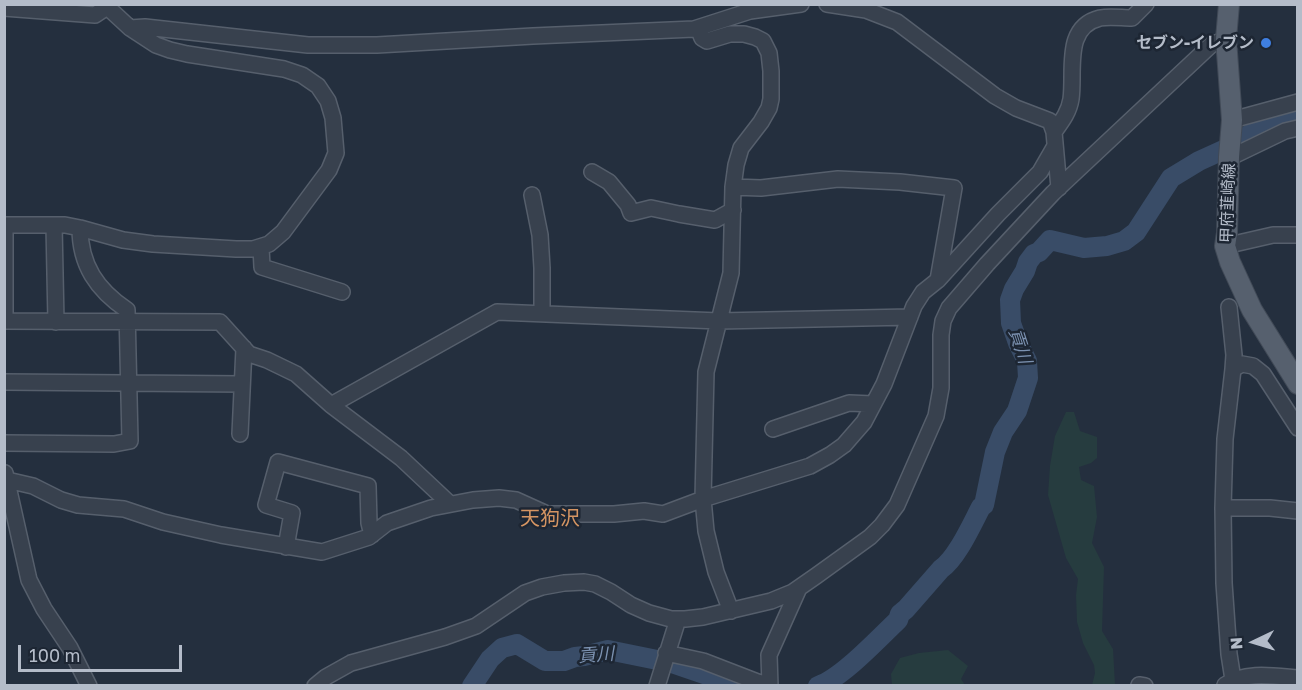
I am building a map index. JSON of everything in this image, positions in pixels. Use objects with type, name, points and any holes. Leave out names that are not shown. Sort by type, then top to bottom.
[{"type":"main road","name":"甲府韮崎線","points":[[1230,4],[1226,39],[1232,120],[1225,246],[1252,310],[1298,384]]},
{"type":"street","points":[[130,28],[145,27],[308,45],[377,45],[667,31],[698,28],[750,11],[801,4]]},
{"type":"street","points":[[827,4],[864,7],[897,22],[995,96],[1016,108],[1050,121],[1055,139],[1059,188]]},
{"type":"street","points":[[89,686],[70,648],[44,609],[29,580],[9,510],[6,476],[78,505],[124,509],[164,522],[221,535],[322,552],[372,535],[387,523],[450,504],[499,498],[516,500],[547,514],[614,514],[644,511],[663,514],[703,499],[810,466],[844,445],[864,422],[884,384],[914,306],[923,292],[938,280],[1040,172],[1066,116],[1071,99],[1074,47],[1078,33],[1088,22],[1101,17],[1132,18],[1146,4]]},
{"type":"street","points":[[4,8],[95,15],[105,6],[130,28],[156,45],[170,50],[284,69],[302,75],[318,86],[328,101],[333,117],[336,153],[329,170],[282,232],[269,244],[261,247],[236,249],[153,244],[123,240],[80,228],[54,225],[5,225],[5,321],[220,322],[249,354],[296,374],[331,405],[401,458],[450,504]]},
{"type":"street","points":[[698,28],[702,38],[707,41],[730,34],[744,34],[764,41],[769,54],[771,71],[769,108],[741,148],[736,165],[733,187],[731,273],[706,372],[703,499],[705,531],[716,572],[731,610]]},
{"type":"street","points":[[315,686],[326,676],[351,663],[476,626],[525,594],[542,587],[564,583],[595,584],[631,605],[671,619],[703,617],[771,601],[799,588],[870,537],[897,505],[936,416],[940,388],[941,335],[943,321],[949,308],[1059,188],[1211,45],[1226,39]]},
{"type":"street","points":[[1232,120],[1298,102]]},
{"type":"street","points":[[1229,157],[1285,131],[1298,128]]},
{"type":"street","points":[[592,172],[609,182],[628,205],[631,213],[651,208],[715,220],[733,210]]},
{"type":"street","points":[[733,187],[761,188],[838,179],[900,182],[954,188],[938,280]]},
{"type":"street","points":[[532,195],[540,235],[542,314]]},
{"type":"street","points":[[54,225],[56,322]]},
{"type":"street","points":[[4,443],[114,444],[130,441],[127,310],[110,297],[93,277],[81,245],[80,228]]},
{"type":"street","points":[[1225,246],[1273,235],[1298,235]]},
{"type":"street","points":[[261,247],[262,267],[342,292]]},
{"type":"street","points":[[1229,307],[1234,355],[1225,439],[1223,508],[1224,583],[1230,683],[1246,676],[1298,678]]},
{"type":"street","points":[[331,405],[497,312],[718,321],[910,317]]},
{"type":"street","points":[[240,434],[244,348]]},
{"type":"street","points":[[1233,369],[1242,364],[1253,366],[1263,374],[1298,428]]},
{"type":"street","points":[[4,382],[242,384]]},
{"type":"street","points":[[773,429],[849,403],[873,404]]},
{"type":"street","points":[[286,547],[292,513],[266,505],[278,462],[368,486],[369,523],[372,535]]},
{"type":"street","points":[[1223,508],[1270,508],[1298,512]]},
{"type":"street","points":[[666,654],[703,661],[760,683],[770,684],[768,655],[799,588]]},
{"type":"street","points":[[657,686],[678,619]]},
{"type":"green space","points":[[1066,412],[1074,412],[1080,431],[1097,437],[1097,458],[1079,467],[1081,480],[1094,486],[1097,517],[1092,543],[1104,567],[1102,631],[1113,649],[1115,685],[1092,685],[1094,665],[1083,643],[1077,622],[1078,579],[1066,558],[1048,495],[1055,436]]},
{"type":"green space","points":[[948,650],[968,666],[961,679],[965,685],[892,685],[891,674],[900,658],[919,653]]},
{"type":"waterway","name":"貢川","points":[[818,686],[848,667],[898,620],[900,614],[953,557],[984,505],[995,452],[1003,432],[1017,411],[1028,378],[1027,361],[1011,323],[1010,300],[1034,254],[1050,240],[1084,248],[1107,246],[1124,241],[1136,232],[1171,178],[1199,161],[1232,146],[1256,130],[1298,116]]},
{"type":"waterway","name":"貢川","points":[[472,686],[490,659],[502,648],[517,644],[545,661],[564,661],[608,650],[672,663],[739,686]]},
{"type":"place","name":"セブン-イレブン","points":[[1266,43]]},
{"type":"district","name":"天狗沢","points":[[550,519]]}]
